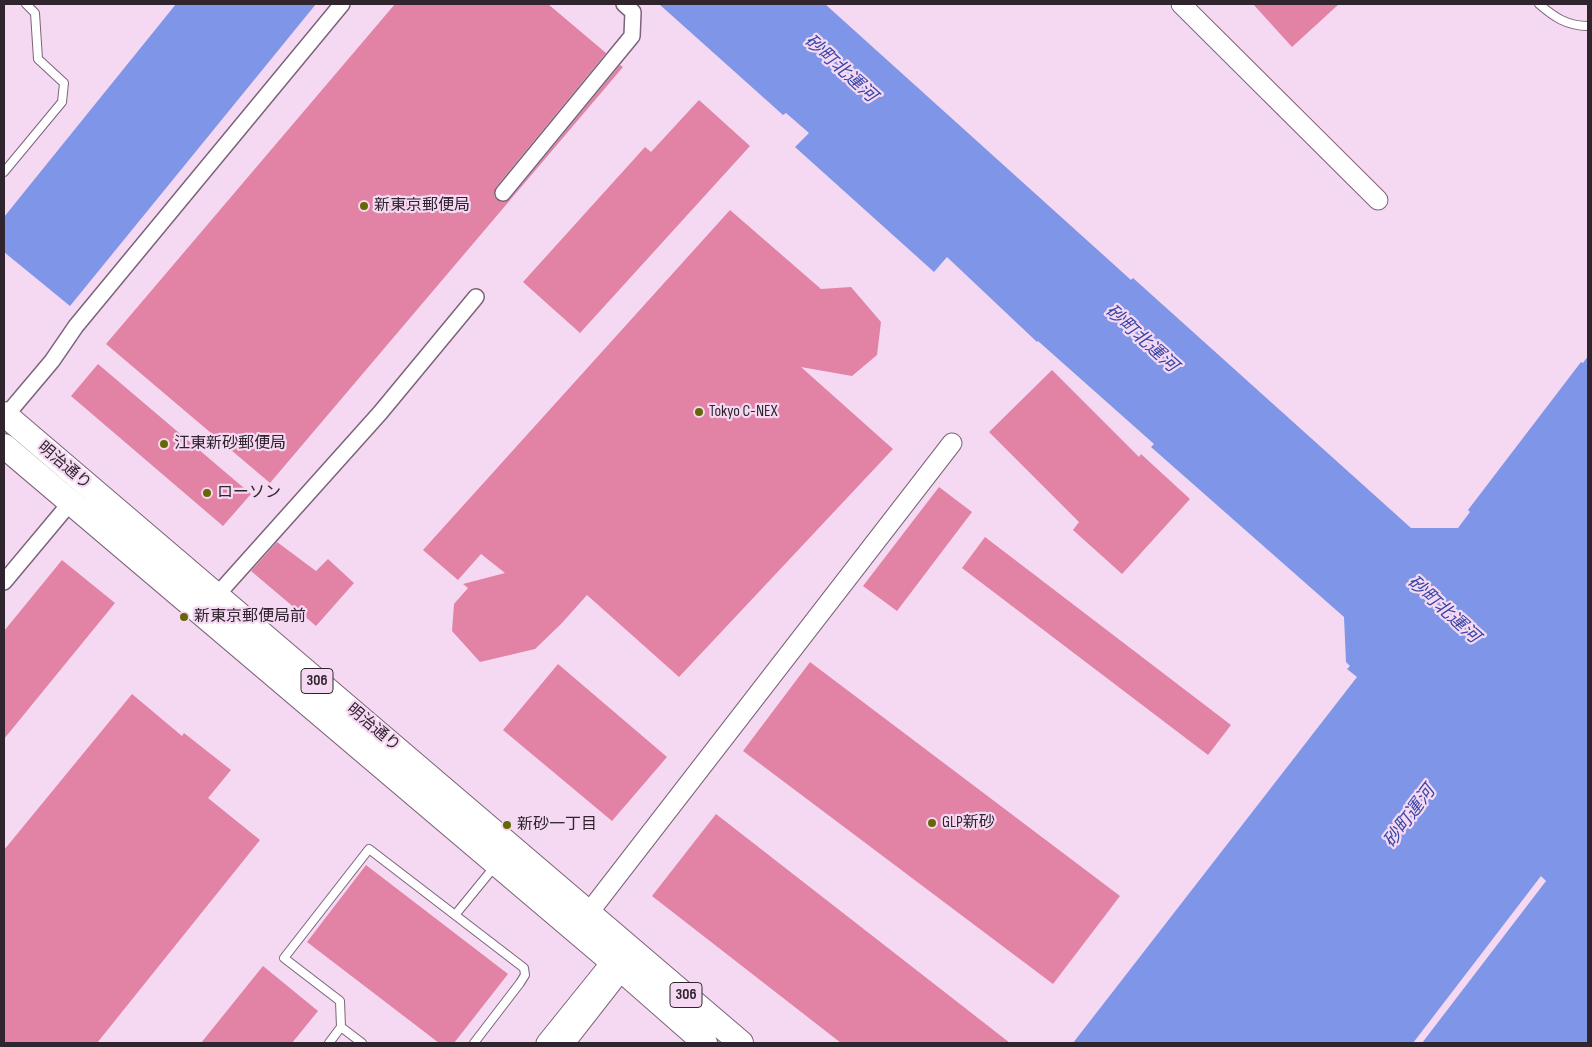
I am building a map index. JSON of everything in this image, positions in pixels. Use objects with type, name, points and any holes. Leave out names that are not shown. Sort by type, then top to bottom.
[{"type":"main road","name":"明治通り","points":[[4,416],[216,595],[582,922],[705,1043]]},
{"type":"main road","name":"明治通り","points":[[4,446],[496,865],[582,922]]},
{"type":"main road","name":"明治通り","points":[[621,959],[741,1043]]},
{"type":"street","points":[[4,416],[52,361],[76,326],[342,4]]},
{"type":"street","points":[[503,194],[632,36],[633,12],[624,4]]},
{"type":"street","points":[[1180,4],[1378,200]]},
{"type":"street","points":[[216,595],[380,413],[476,297]]},
{"type":"street","points":[[582,922],[952,443]]},
{"type":"street","points":[[4,582],[70,503]]},
{"type":"street","points":[[546,1043],[621,959]]},
{"type":"street","points":[[565,1043],[621,959]]},
{"type":"lane","points":[[4,172],[62,102],[64,83],[38,59],[35,13],[26,4]]},
{"type":"lane","points":[[1539,4],[1560,20],[1574,26],[1588,26]]},
{"type":"lane","points":[[329,1043],[341,1027],[340,1001],[284,958],[369,849],[524,968],[525,975],[520,983],[474,1043]]},
{"type":"lane","points":[[455,915],[496,865]]},
{"type":"lane","points":[[341,1027],[362,1043]]},
{"type":"water","points":[[176,4],[316,4],[70,306],[4,252],[4,217]]},
{"type":"water","points":[[659,4],[825,4],[1131,280],[1133,278],[1411,528],[1458,528],[1470,512],[1468,510],[1581,362],[1583,363],[1588,356],[1588,1043],[1073,1043],[1357,677],[1347,669],[1350,666],[1346,662],[1344,617],[1151,447],[1154,444],[1037,342],[947,257],[934,272],[795,147],[809,133],[786,113],[783,115]]},
{"type":"pier","points":[[1541,876],[1546,881],[1422,1043],[1413,1043]]},
{"type":"building","name":"新東京郵便局","points":[[395,4],[548,4],[606,53],[496,187],[494,196],[501,202],[510,199],[620,65],[623,67],[270,483],[106,344]]},
{"type":"building","points":[[1253,4],[1339,4],[1292,47]]},
{"type":"building","points":[[699,100],[750,146],[580,333],[523,282],[645,147],[651,152]]},
{"type":"building","name":"Tokyo C-NEX","points":[[730,210],[821,289],[851,287],[881,322],[877,355],[852,376],[801,367],[893,449],[679,677],[587,595],[535,649],[480,662],[452,631],[454,604],[468,588],[463,584],[505,573],[481,554],[458,580],[423,550]]},
{"type":"building","points":[[98,364],[251,494],[223,526],[71,396]]},
{"type":"building","points":[[1052,370],[1139,457],[1141,454],[1190,499],[1122,574],[1073,530],[1079,522],[989,432]]},
{"type":"building","points":[[939,487],[972,512],[897,611],[863,586]]},
{"type":"building","points":[[985,537],[1231,725],[1208,755],[962,568]]},
{"type":"building","points":[[277,542],[316,571],[328,559],[354,583],[316,626],[251,571]]},
{"type":"building","points":[[62,560],[115,603],[4,739],[4,631]]},
{"type":"building","name":"GLP新砂","points":[[810,662],[1120,896],[1053,984],[743,751]]},
{"type":"building","points":[[558,664],[667,757],[612,821],[503,730]]},
{"type":"building","points":[[132,694],[182,736],[184,733],[231,770],[208,798],[260,840],[97,1043],[4,1043],[4,850]]},
{"type":"building","points":[[716,814],[1010,1043],[841,1043],[652,896]]},
{"type":"building","points":[[366,865],[508,974],[454,1043],[439,1043],[307,942]]},
{"type":"building","points":[[263,966],[318,1011],[292,1043],[201,1043]]},
{"type":"place","name":"新東京郵便局","points":[[364,206]]},
{"type":"place","name":"Tokyo C-NEX","points":[[699,412]]},
{"type":"place","name":"江東新砂郵便局","points":[[164,444]]},
{"type":"place","name":"ローソン","points":[[207,493]]},
{"type":"place","name":"新東京郵便局前","points":[[184,617]]},
{"type":"place","name":"GLP新砂","points":[[932,823]]},
{"type":"place","name":"新砂一丁目","points":[[507,825]]},
{"type":"water label","name":"砂町北運河","points":[[840,69]]},
{"type":"water label","name":"砂町北運河","points":[[1141,339]]},
{"type":"water label","name":"砂町北運河","points":[[1443,610]]},
{"type":"water label","name":"砂町運河","points":[[1410,817]]}]
